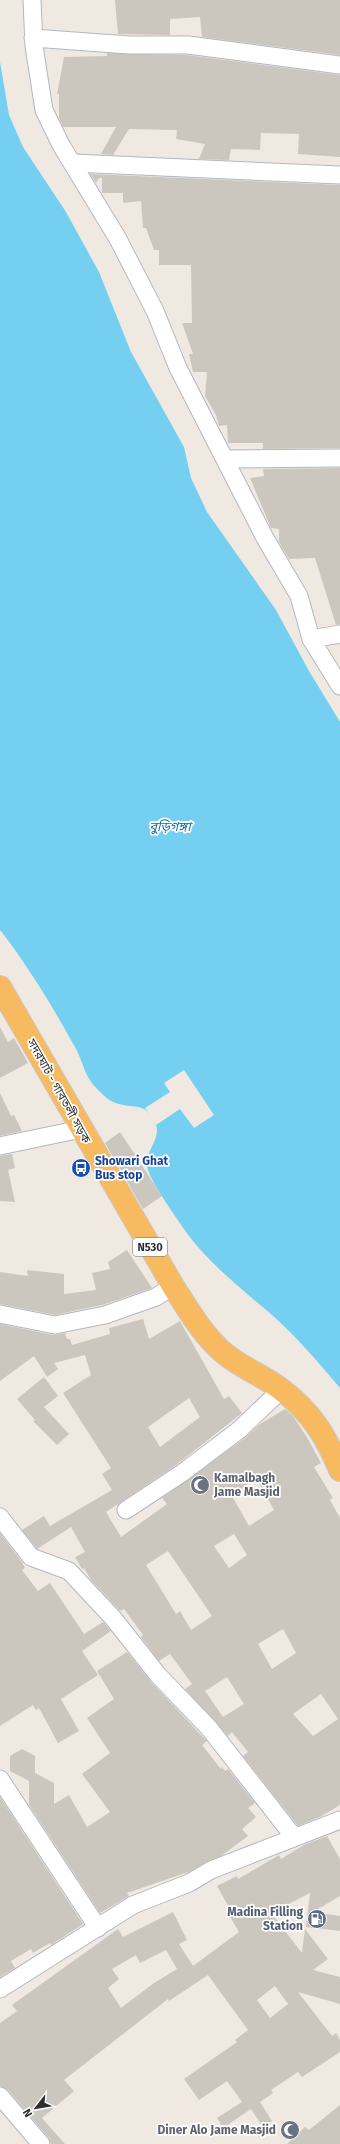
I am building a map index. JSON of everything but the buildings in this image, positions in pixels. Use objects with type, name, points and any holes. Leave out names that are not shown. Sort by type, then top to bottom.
[{"type":"highway","name":"সদরঘাট - গাবতলী সড়ক","points":[[0,987],[173,1286],[202,1329],[224,1353],[281,1390],[303,1408],[315,1422],[328,1442],[340,1470]]},
{"type":"street","points":[[32,0],[33,38],[44,110],[61,145],[128,258],[155,311],[178,368],[265,538],[299,596],[311,639],[340,686]]},
{"type":"street","points":[[33,38],[129,44],[188,45],[340,65]]},
{"type":"street","points":[[73,163],[340,175]]},
{"type":"street","points":[[225,459],[340,458]]},
{"type":"street","points":[[311,639],[340,634]]},
{"type":"street","points":[[0,1146],[81,1129]]},
{"type":"street","points":[[0,1314],[55,1325],[106,1314],[156,1298],[173,1286]]},
{"type":"street","points":[[126,1510],[182,1473],[239,1430],[281,1390]]},
{"type":"street","points":[[0,1517],[31,1557],[69,1571],[113,1618],[158,1675],[209,1728],[294,1837]]},
{"type":"street","points":[[0,1779],[98,1928]]},
{"type":"street","points":[[0,1989],[98,1928],[133,1904],[189,1883],[212,1870],[340,1820]]},
{"type":"street","points":[[0,2096],[41,2144]]},
{"type":"water","name":"বুড়িগঙ্গা","points":[[0,62],[9,115],[23,147],[66,212],[99,272],[131,352],[184,447],[191,478],[207,512],[276,610],[309,671],[340,722],[340,1388],[290,1332],[218,1268],[189,1236],[160,1193],[147,1167],[148,1156],[157,1134],[157,1128],[151,1116],[144,1109],[113,1102],[97,1089],[86,1074],[78,1052],[49,1002],[21,958],[0,930]]},
{"type":"pier","points":[[184,1070],[214,1115],[194,1128],[180,1109],[156,1125],[145,1108],[170,1092],[164,1083]]},
{"type":"place","name":"Showari Ghat Bus stop","points":[[81,1168]]},
{"type":"place","name":"Kamalbagh Jame Masjid","points":[[200,1485]]},
{"type":"place","name":"Madina Filling Station","points":[[317,1919]]},
{"type":"place","name":"Diner Alo Jame Masjid","points":[[290,2130]]}]
